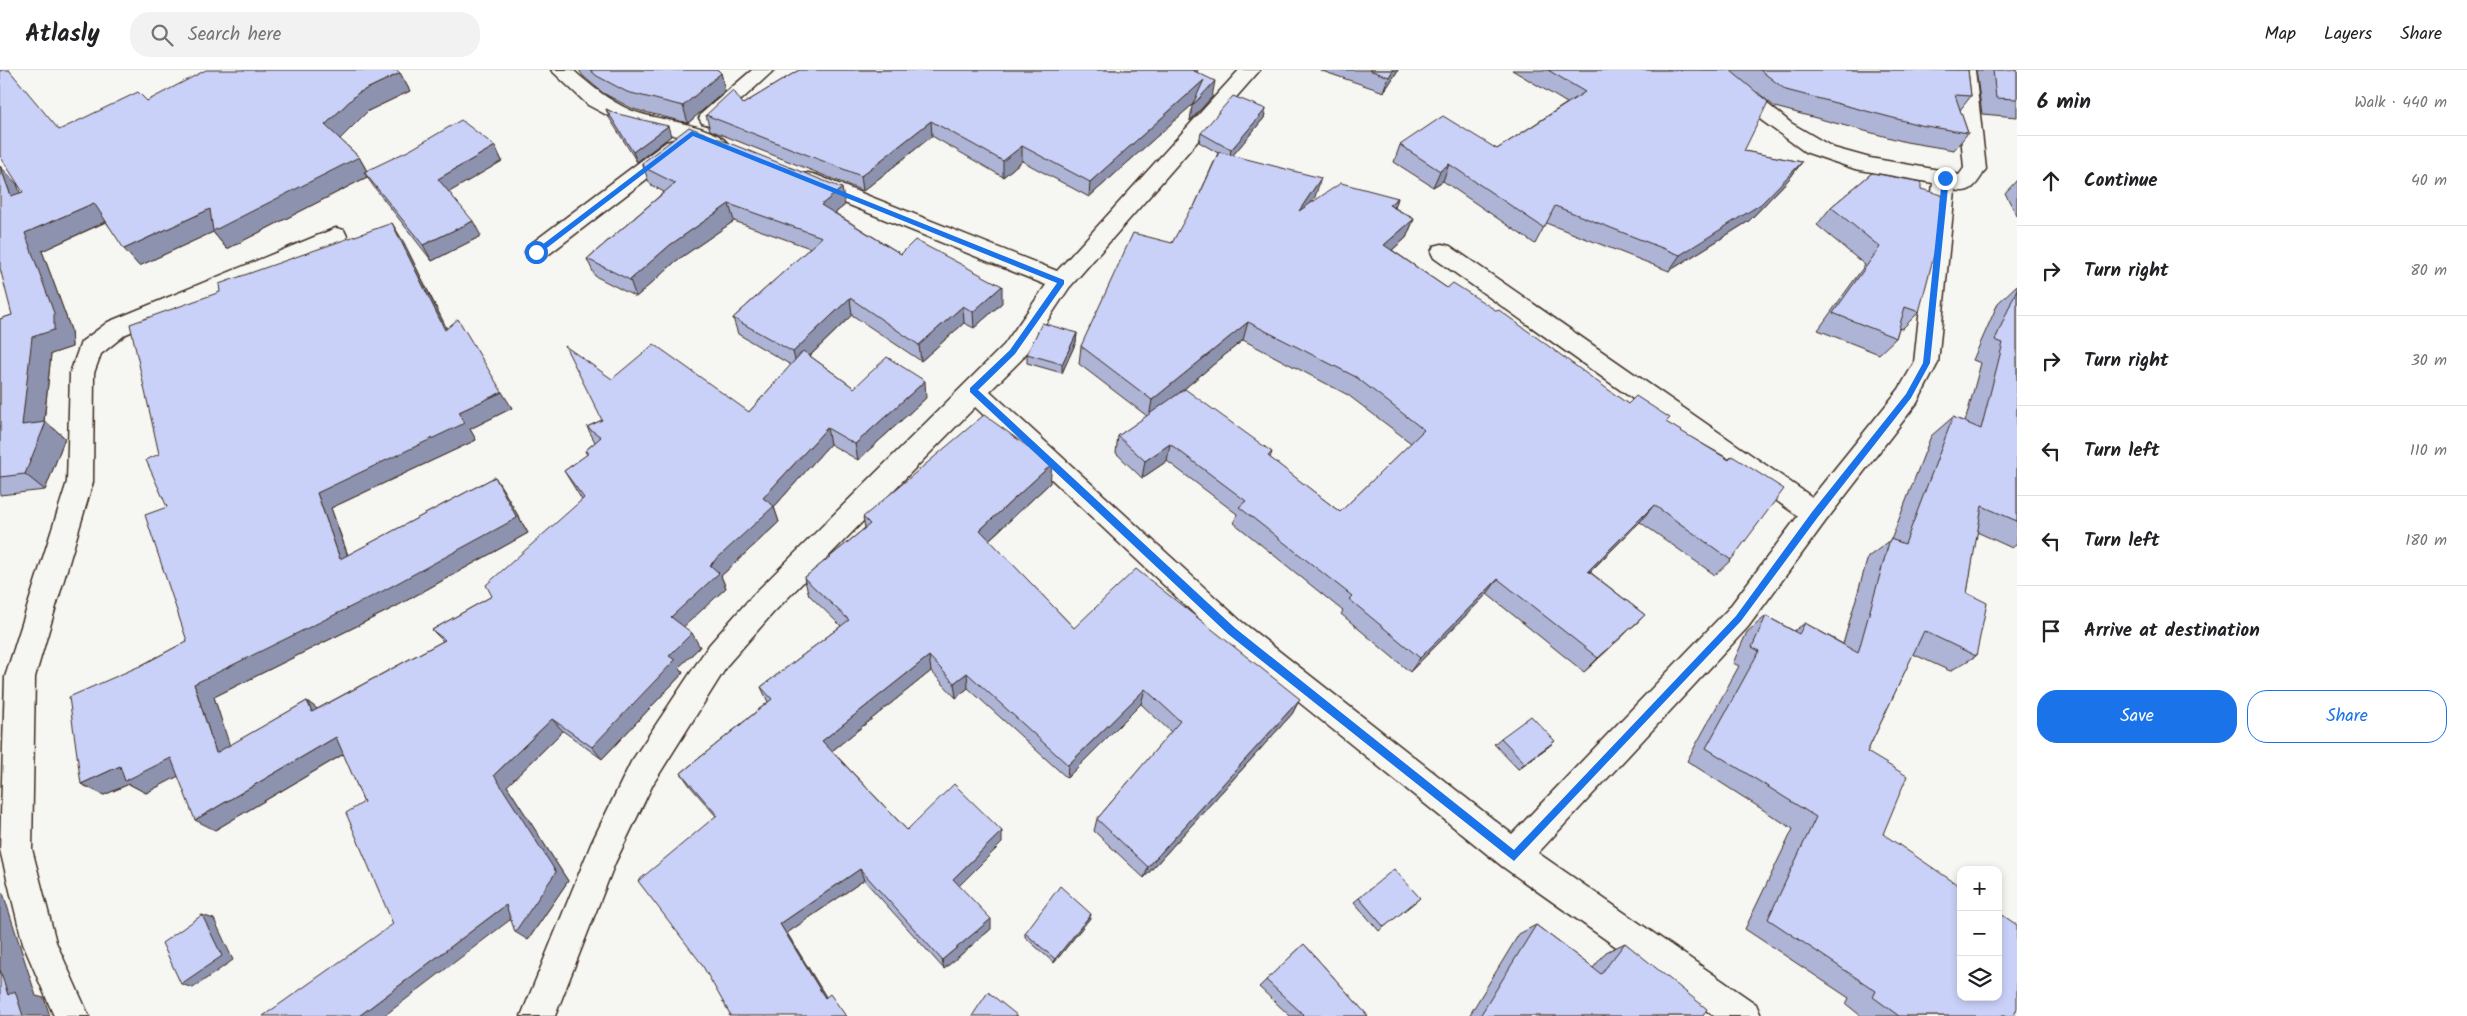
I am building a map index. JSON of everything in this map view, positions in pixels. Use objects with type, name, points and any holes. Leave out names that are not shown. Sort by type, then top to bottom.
[{"type":"street","points":[[561,70],[595,100],[625,116],[692,134],[738,152]]},
{"type":"street","points":[[536,252],[692,134],[764,70]]},
{"type":"street","points":[[538,1016],[602,855],[642,773],[719,654],[763,604],[973,390],[1013,352],[1061,282],[1250,70]]},
{"type":"street","points":[[1713,70],[1801,139],[1825,152],[1854,161],[1945,178],[1963,185],[1975,169],[1965,70]]},
{"type":"street","points":[[794,174],[1061,282]]},
{"type":"street","points":[[1514,856],[1738,618],[1815,514],[1908,396],[1926,363],[1945,178]]},
{"type":"street","points":[[72,1016],[40,944],[16,849],[10,674],[80,482],[82,373],[90,349],[117,328],[336,236]]},
{"type":"street","points":[[1442,252],[1815,514]]},
{"type":"street","points":[[973,390],[1232,631],[1514,856],[1744,1016]]},
{"type":"building","points":[[0,70],[9,70],[59,130],[138,92],[147,101],[206,70],[397,70],[400,73],[358,93],[325,125],[359,157],[213,231],[210,209],[124,249],[94,203],[25,233],[54,313],[54,330],[32,337],[22,425],[46,422],[25,474],[0,477],[0,319],[12,315],[0,268],[0,166],[11,196],[23,192],[0,156]]},
{"type":"building","points":[[590,70],[718,70],[721,73],[683,106],[627,92],[597,76]]},
{"type":"building","points":[[799,70],[1192,70],[1215,81],[1192,106],[1204,80],[1090,182],[1022,146],[1003,161],[931,121],[861,176],[706,115],[733,90],[743,104]]},
{"type":"building","points":[[1369,70],[1393,70],[1389,77]]},
{"type":"building","points":[[1548,70],[1730,70],[1768,102],[1744,151],[1802,162],[1761,204],[1680,255],[1555,206],[1544,228],[1449,164],[1440,171],[1400,145],[1443,116],[1497,149],[1585,92]]},
{"type":"building","points":[[1760,70],[1968,70],[1971,96],[1955,95],[1968,133],[1920,125],[1786,90]]},
{"type":"building","points":[[1993,70],[2017,70],[2017,99],[1996,98]]},
{"type":"building","points":[[1233,96],[1266,109],[1231,150],[1201,133]]},
{"type":"building","points":[[606,109],[614,113],[668,126],[633,152]]},
{"type":"building","points":[[461,120],[495,146],[438,179],[473,221],[423,245],[364,172],[410,150]]},
{"type":"building","points":[[689,127],[842,188],[821,205],[901,254],[915,240],[1002,286],[973,312],[963,306],[919,345],[850,298],[793,352],[733,318],[822,237],[729,204],[670,245],[630,280],[587,259],[675,183],[645,168],[642,163]]},
{"type":"building","points":[[1219,152],[1321,178],[1299,211],[1341,183],[1398,198],[1389,205],[1414,219],[1384,245],[1447,288],[1453,283],[1497,311],[1499,310],[1628,404],[1636,396],[1670,418],[1666,422],[1729,460],[1732,456],[1784,489],[1731,560],[1654,505],[1588,571],[1645,615],[1598,658],[1498,579],[1420,658],[1349,599],[1352,596],[1239,507],[1246,501],[1170,444],[1145,461],[1118,436],[1185,389],[1272,452],[1268,456],[1340,512],[1424,430],[1356,377],[1248,322],[1152,400],[1081,346],[1133,233],[1172,243],[1191,208],[1193,209]]},
{"type":"building","points":[[1872,173],[1921,182],[1921,189],[1942,195],[1938,240],[1919,312],[1905,307],[1896,338],[1833,313],[1880,247],[1831,207]]},
{"type":"building","points":[[392,223],[445,330],[458,319],[502,392],[459,412],[465,423],[317,493],[340,559],[495,477],[517,518],[381,592],[194,684],[216,753],[307,701],[312,712],[445,640],[432,630],[492,596],[486,585],[584,498],[564,471],[589,453],[585,451],[601,437],[587,427],[602,420],[565,346],[612,379],[654,344],[749,412],[803,351],[854,388],[887,357],[925,381],[855,444],[827,428],[763,498],[774,506],[710,565],[719,573],[671,617],[692,633],[669,656],[675,660],[592,747],[552,719],[494,775],[556,872],[515,932],[506,905],[359,1016],[263,1016],[393,924],[346,813],[364,802],[336,737],[195,820],[171,758],[125,781],[120,766],[81,784],[69,697],[140,666],[187,641],[145,515],[167,507],[146,460],[159,454],[130,324],[220,292],[219,284]]},
{"type":"building","points":[[2017,289],[2017,521],[1982,506],[1967,593],[1987,603],[1976,656],[1924,631],[1867,752],[1907,776],[1883,834],[1957,884],[1957,1001],[2002,1001],[2002,915],[2017,925],[2017,1008],[2014,1016],[1899,1016],[1873,997],[1876,991],[1768,919],[1816,817],[1706,748],[1759,651],[1752,647],[1766,616],[1799,634],[1805,623],[1858,653],[1890,539],[1905,544],[1953,417],[1981,429],[2003,343],[1995,340]]},
{"type":"building","points":[[1042,323],[1077,333],[1062,364],[1027,354]]},
{"type":"building","points":[[984,415],[1052,464],[980,530],[1074,628],[1136,569],[1300,699],[1148,867],[1097,819],[1180,721],[1145,689],[1068,765],[967,673],[954,683],[929,656],[822,741],[907,830],[954,784],[1002,831],[953,879],[991,919],[942,960],[860,869],[780,924],[825,998],[830,994],[846,1016],[729,1016],[730,1014],[701,963],[638,881],[717,815],[681,773],[772,699],[761,687],[849,620],[804,578],[870,524],[863,517]]},
{"type":"building","points":[[1531,716],[1555,741],[1525,763],[1501,738]]},
{"type":"building","points":[[1394,869],[1420,898],[1384,927],[1359,898]]},
{"type":"building","points":[[1060,886],[1091,914],[1055,959],[1025,933]]},
{"type":"building","points":[[202,915],[222,956],[181,984],[162,943]]},
{"type":"building","points":[[1536,925],[1601,974],[1625,943],[1707,1009],[1703,1016],[1480,1016]]},
{"type":"building","points":[[1304,944],[1368,1016],[1305,1016],[1266,980]]},
{"type":"building","points":[[0,970],[8,995],[15,991],[23,1016],[0,1016]]},
{"type":"building","points":[[988,992],[1018,1016],[972,1016]]},
{"type":"route","points":[[536,252],[692,134],[1061,282],[1013,352],[973,390],[1232,631],[1514,856],[1738,618],[1815,514],[1908,396],[1926,363],[1945,178]]}]
